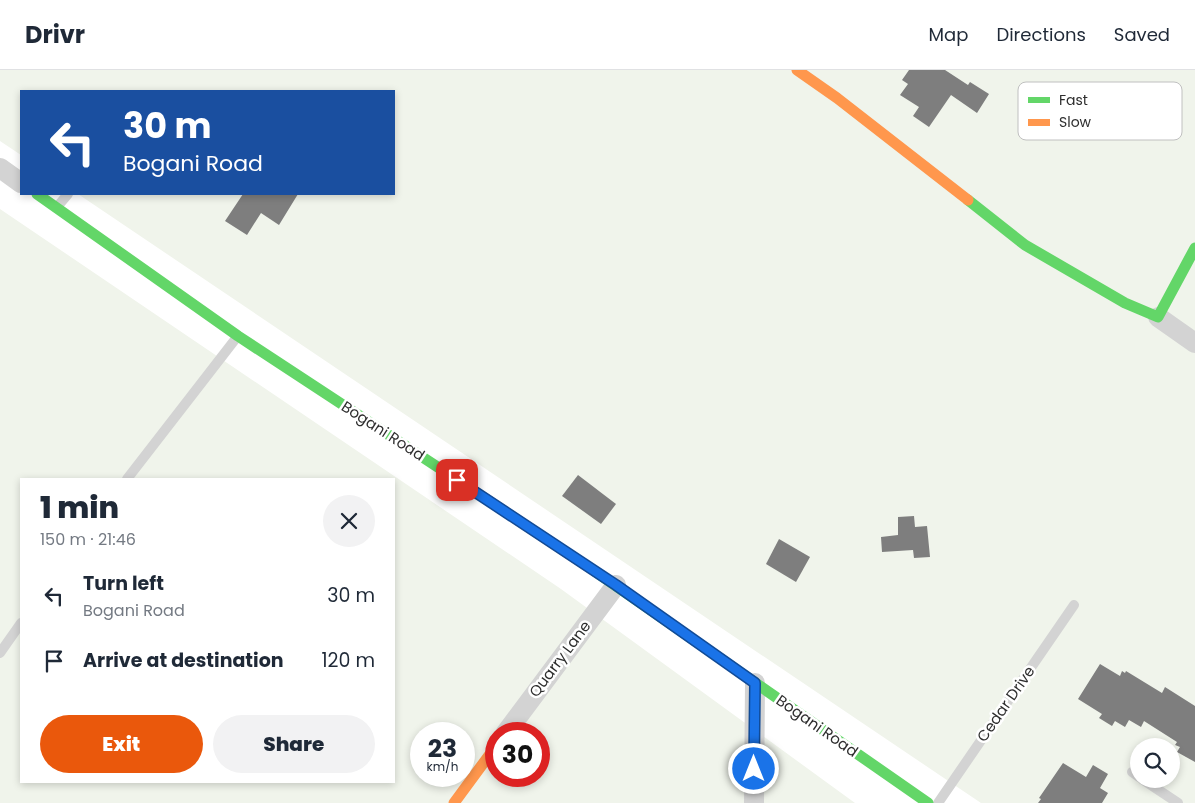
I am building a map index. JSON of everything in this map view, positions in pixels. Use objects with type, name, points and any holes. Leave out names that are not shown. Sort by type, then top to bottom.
[{"type":"street","points":[[798,70],[837,98],[1025,245],[1125,303],[1158,317],[1195,343]]},
{"type":"street","points":[[0,168],[20,182]]},
{"type":"street","name":"Bogani Road","points":[[38,195],[238,336],[616,585],[928,803]]},
{"type":"street","points":[[1158,317],[1168,303],[1195,248]]},
{"type":"street","name":"Quarry Lane","points":[[514,722],[616,585]]},
{"type":"street","points":[[754,803],[755,683]]},
{"type":"street","points":[[454,803],[485,761]]},
{"type":"lane","points":[[56,207],[67,195]]},
{"type":"lane","points":[[128,478],[238,336]]},
{"type":"lane","name":"Cedar Drive","points":[[938,803],[1074,605]]},
{"type":"lane","points":[[0,653],[20,624]]},
{"type":"lane","points":[[1156,788],[1178,803]]},
{"type":"shaded area","points":[[0,70],[1195,70],[1195,803],[981,803],[79,195],[395,195],[395,90],[20,90],[20,154],[0,141]]},
{"type":"shaded area","points":[[0,209],[561,589],[855,803],[0,803]]},
{"type":"building","points":[[909,70],[945,70],[968,85],[970,82],[989,94],[977,113],[951,95],[929,127],[913,116],[919,107],[900,95],[908,84],[902,80]]},
{"type":"building","points":[[242,195],[297,195],[279,225],[261,213],[247,235],[225,221]]},
{"type":"building","points":[[578,475],[616,504],[601,524],[562,496]]},
{"type":"building","points":[[914,516],[915,527],[927,526],[930,557],[914,558],[913,550],[882,552],[881,537],[898,535],[898,517]]},
{"type":"building","points":[[779,539],[810,557],[796,582],[766,564]]},
{"type":"building","points":[[1100,664],[1120,676],[1122,671],[1125,673],[1126,671],[1162,693],[1165,687],[1195,706],[1195,762],[1180,754],[1180,738],[1171,738],[1144,721],[1141,727],[1129,720],[1125,727],[1115,721],[1112,726],[1099,718],[1102,714],[1078,699]]},
{"type":"building","points":[[1063,763],[1086,777],[1093,765],[1108,774],[1100,788],[1108,793],[1102,803],[1038,803],[1041,799],[1039,798]]},
{"type":"traffic: fast","points":[[38,195],[238,336],[465,485]]},
{"type":"traffic: fast","points":[[968,200],[1025,245],[1125,303],[1158,317],[1195,248]]},
{"type":"traffic: fast","points":[[596,572],[928,803]]},
{"type":"traffic: slow","points":[[797,70],[837,98],[968,200]]},
{"type":"traffic: slow","points":[[465,485],[596,572]]},
{"type":"traffic: slow","points":[[454,803],[485,761]]},
{"type":"route","points":[[457,480],[616,585],[755,683],[754,769]]}]
